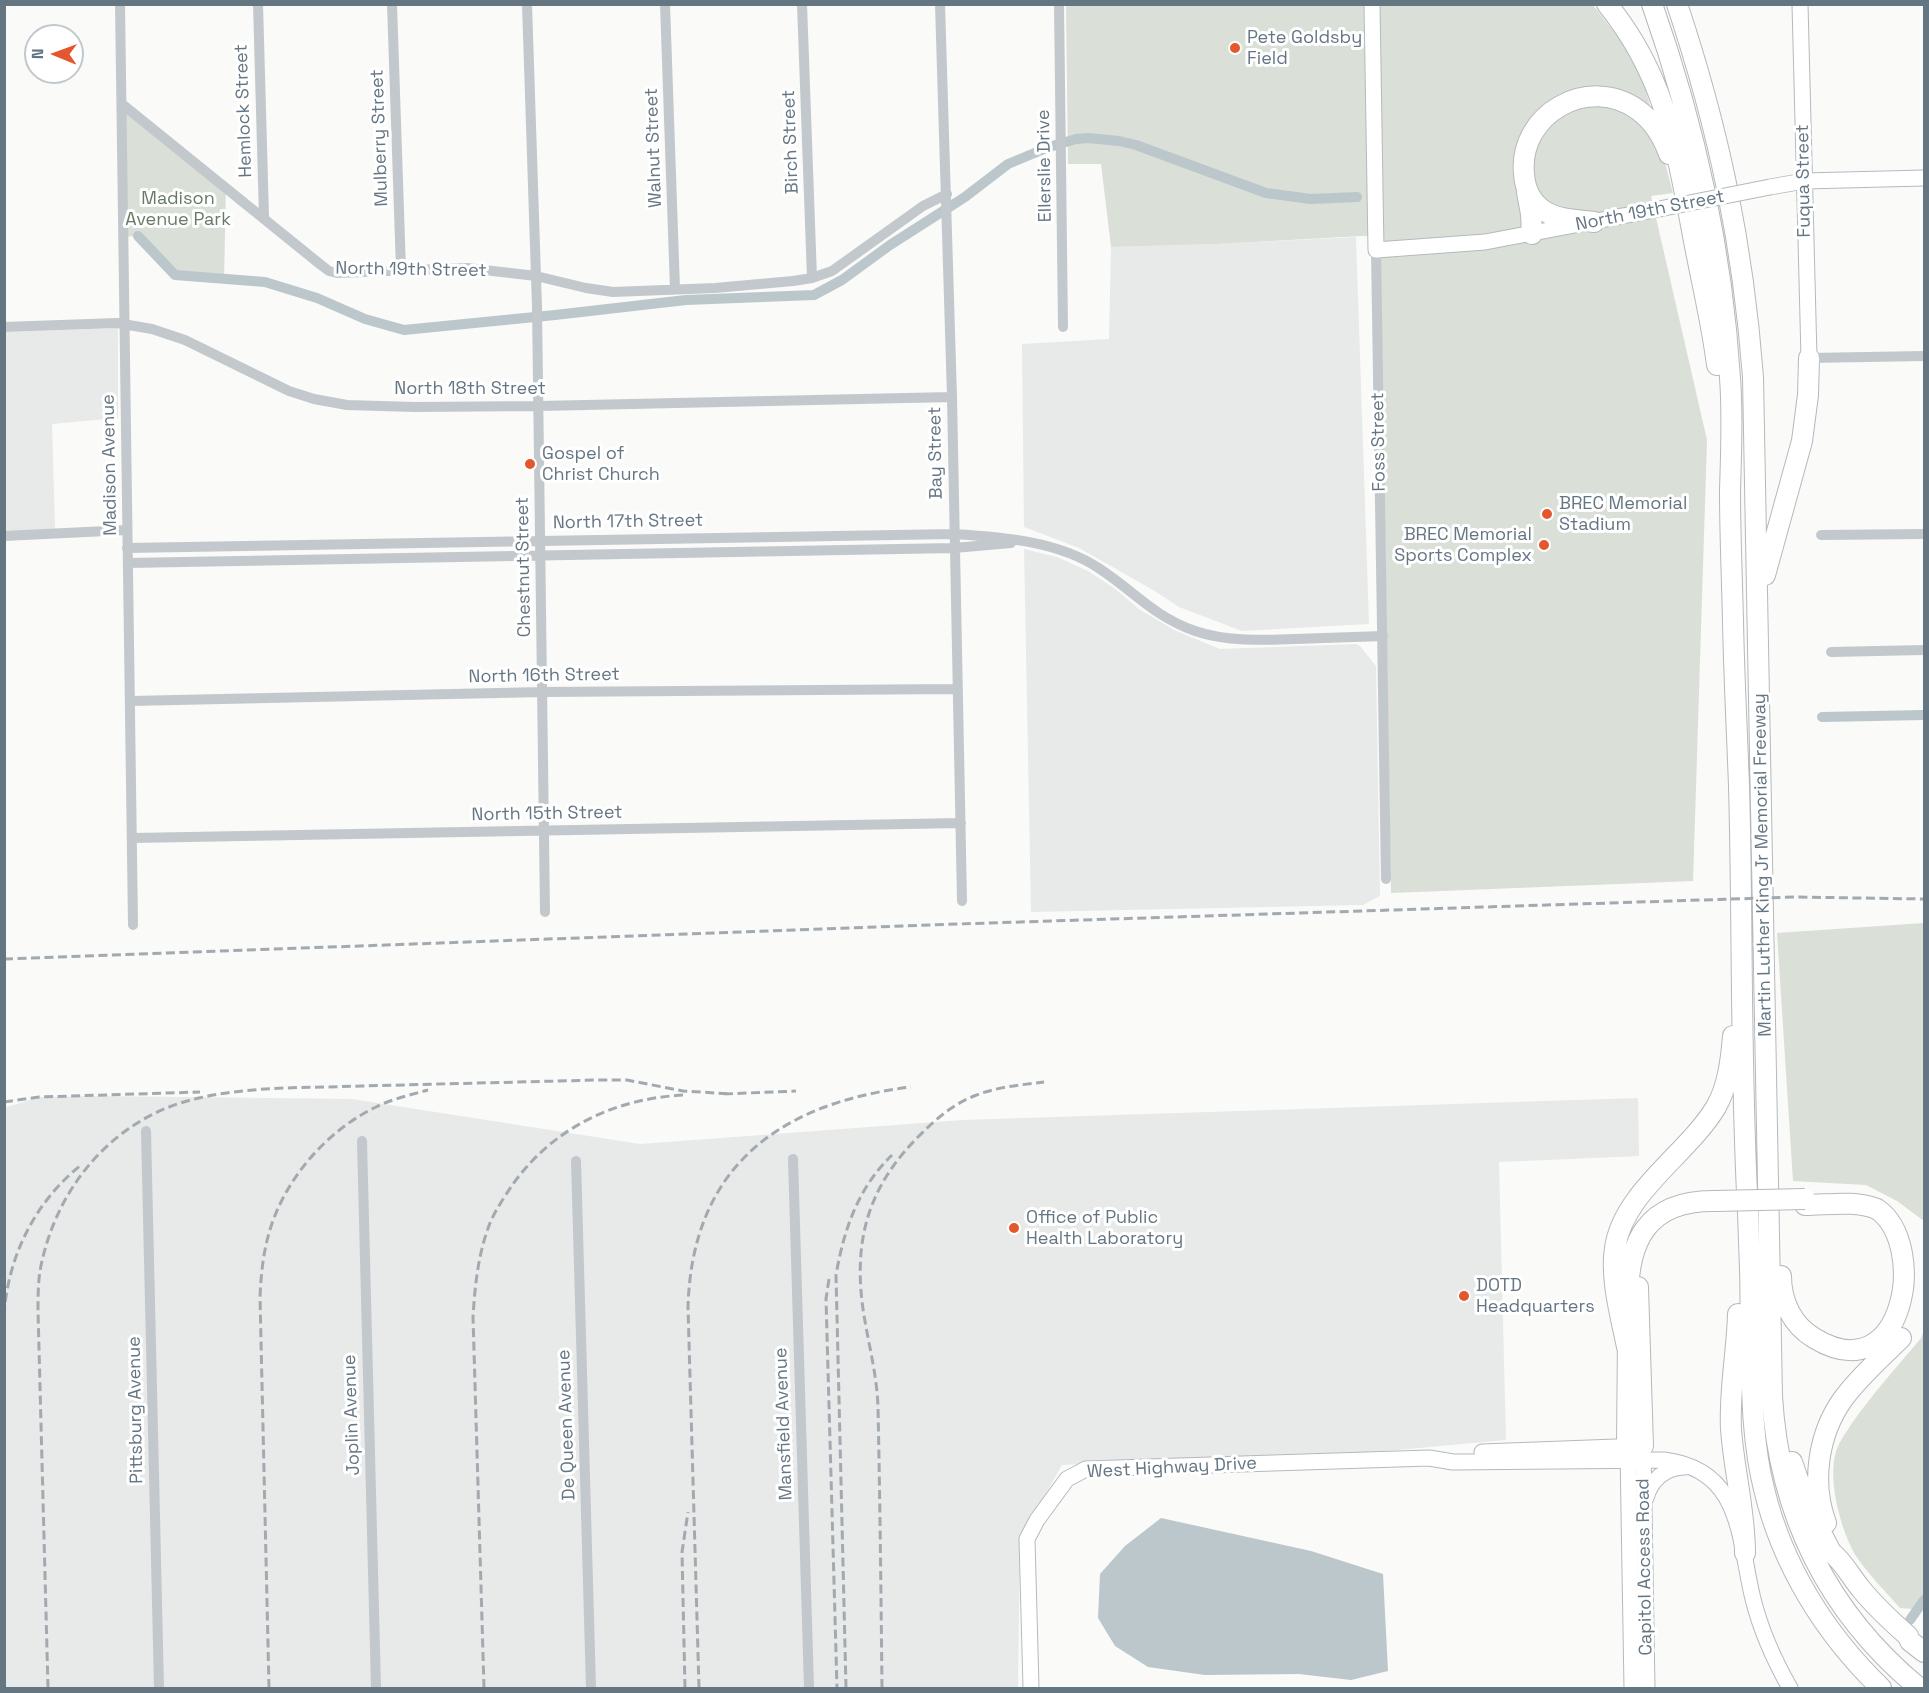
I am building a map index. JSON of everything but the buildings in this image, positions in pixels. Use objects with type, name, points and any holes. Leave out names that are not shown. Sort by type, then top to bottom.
[{"type":"highway","points":[[1607,4],[1642,57],[1663,104],[1678,155],[1715,347],[1720,396],[1721,444],[1730,489]]},
{"type":"highway","name":"Martin Luther King Jr Memorial Freeway","points":[[1653,4],[1689,120],[1703,179],[1716,250],[1731,382],[1733,442],[1730,489],[1752,1410],[1763,1487],[1778,1535],[1809,1598],[1847,1653],[1881,1689]]},
{"type":"highway","name":"Martin Luther King Jr Memorial Freeway","points":[[1677,4],[1691,45],[1721,156],[1742,268],[1754,398],[1772,1396],[1777,1442],[1786,1488],[1800,1531],[1832,1592],[1861,1631],[1894,1668],[1919,1689]]},
{"type":"highway","points":[[1686,4],[1691,45]]},
{"type":"highway","points":[[1532,234],[1523,169],[1527,145],[1536,127],[1558,106],[1578,98],[1593,96],[1614,99],[1639,110],[1649,120],[1663,140],[1676,173],[1691,225]]},
{"type":"highway","points":[[1525,184],[1530,196],[1544,211],[1559,217],[1594,222]]},
{"type":"highway","points":[[1758,613],[1773,541],[1803,435],[1809,395],[1809,358]]},
{"type":"highway","points":[[1627,1347],[1613,1268],[1617,1237],[1632,1208],[1646,1189],[1710,1116],[1720,1099],[1730,1065],[1742,980]]},
{"type":"highway","points":[[1768,1114],[1780,1216],[1781,1281],[1784,1300],[1797,1324],[1809,1335],[1831,1346],[1849,1349],[1864,1348],[1886,1341],[1917,1313],[1843,1399],[1823,1441],[1818,1474],[1819,1497],[1824,1517],[1837,1549],[1837,1556]]},
{"type":"highway","points":[[1745,1167],[1738,1339],[1731,1416],[1745,1532],[1745,1553]]},
{"type":"highway","points":[[1635,1453],[1637,1277],[1640,1256],[1649,1236],[1668,1218],[1692,1208],[1715,1204],[1805,1202],[1854,1198],[1876,1201],[1898,1212],[1913,1227]]},
{"type":"highway","points":[[1635,1453],[1627,1347],[1629,1265],[1638,1239],[1655,1219],[1670,1209],[1693,1201],[1715,1204]]},
{"type":"highway","points":[[1805,1202],[1853,1204],[1877,1208],[1902,1224],[1916,1243],[1921,1256]]},
{"type":"highway","points":[[1772,1396],[1807,1505],[1831,1552],[1837,1556],[1869,1599],[1916,1640]]},
{"type":"highway","points":[[1916,1640],[1910,1641],[1924,1652]]},
{"type":"street","name":"Madison Avenue","points":[[120,4],[133,925]]},
{"type":"street","name":"Hemlock Street","points":[[258,4],[264,217]]},
{"type":"street","name":"Mulberry Street","points":[[392,4],[401,270]]},
{"type":"street","name":"Chestnut Street","points":[[527,4],[539,406],[545,912]]},
{"type":"street","name":"Walnut Street","points":[[665,4],[675,290]]},
{"type":"street","name":"Birch Street","points":[[802,4],[812,278]]},
{"type":"street","name":"Bay Street","points":[[940,4],[947,197],[963,901]]},
{"type":"street","name":"Ellerslie Drive","points":[[1059,4],[1064,327]]},
{"type":"street","name":"Foss Street","points":[[1372,4],[1386,879]]},
{"type":"street","name":"Fuqua Street","points":[[1800,4],[1809,358]]},
{"type":"street","name":"North 19th Street","points":[[122,104],[329,271],[342,273],[467,268],[536,276],[605,291],[715,288],[812,278],[832,271],[923,206],[947,197]]},
{"type":"street","name":"North 19th Street","points":[[1376,250],[1470,244],[1804,181],[1924,178]]},
{"type":"street","name":"North 18th Street","points":[[4,327],[124,323],[152,328],[185,340],[302,396],[347,405],[539,406],[952,397]]},
{"type":"street","points":[[1809,358],[1924,356]]},
{"type":"street","points":[[4,536],[127,531]]},
{"type":"street","name":"North 17th Street","points":[[128,548],[954,534],[997,537],[1043,546],[1089,563],[1106,573],[1153,611],[1204,634],[1226,639],[1254,640],[1383,636]]},
{"type":"street","points":[[1821,535],[1924,534]]},
{"type":"street","points":[[802,536],[802,551]]},
{"type":"street","name":"North 17th Street","points":[[128,563],[954,548],[1020,542]]},
{"type":"street","points":[[398,543],[398,558]]},
{"type":"street","points":[[1831,652],[1924,650]]},
{"type":"street","name":"North 16th Street","points":[[131,701],[543,693],[957,689]]},
{"type":"street","name":"North 15th Street","points":[[133,838],[961,823]]},
{"type":"street","name":"Pittsburg Avenue","points":[[146,1131],[159,1689]]},
{"type":"street","name":"Joplin Avenue","points":[[362,1141],[376,1689]]},
{"type":"street","name":"Mansfield Avenue","points":[[793,1159],[809,1689]]},
{"type":"street","name":"De Queen Avenue","points":[[576,1161],[591,1689]]},
{"type":"street","name":"West Highway Drive","points":[[1031,1689],[1027,1539],[1037,1520],[1067,1479],[1086,1469],[1429,1458],[1453,1453],[1635,1453],[1693,1467]]},
{"type":"street","name":"Capitol Access Road","points":[[1635,1453],[1644,1507],[1647,1689]]},
{"type":"street","name":"Capitol Access Road","points":[[1632,1689],[1635,1453]]},
{"type":"street","points":[[1644,1507],[1650,1487],[1658,1476],[1675,1467],[1693,1467],[1707,1475],[1726,1495],[1735,1516],[1745,1553],[1758,1618],[1773,1657],[1790,1689]]},
{"type":"shaded area","points":[[1356,237],[1369,624],[1242,631],[1179,607],[1079,548],[1024,527],[1022,344],[1109,339],[1111,247]]},
{"type":"shaded area","points":[[118,328],[118,418],[52,424],[55,529],[5,532],[5,332]]},
{"type":"shaded area","points":[[1024,549],[1057,557],[1088,571],[1114,588],[1139,609],[1174,630],[1220,649],[1356,644],[1360,646],[1376,666],[1380,896],[1363,905],[1031,912]]},
{"type":"shaded area","points":[[39,1097],[352,1099],[640,1144],[963,1120],[1638,1098],[1639,1156],[1499,1162],[1506,1440],[1376,1452],[1062,1465],[1020,1539],[1018,1688],[5,1688],[4,1108]]},
{"type":"shaded area","points":[[1161,1518],[1311,1551],[1383,1574],[1388,1671],[1351,1680],[1299,1674],[1205,1675],[1148,1667],[1115,1646],[1098,1618],[1100,1574],[1125,1546]]},
{"type":"green space","name":"BREC Memorial Sports Complex","points":[[1066,5],[1593,5],[1639,64],[1673,193],[1651,196],[1707,440],[1693,881],[1391,893],[1380,235],[1111,247],[1101,164],[1068,164]]},
{"type":"green space","name":"Madison Avenue Park","points":[[122,104],[226,187],[224,280],[175,275],[138,236],[123,237]]},
{"type":"green space","points":[[1924,923],[1924,1221],[1897,1201],[1866,1185],[1793,1181],[1777,933]]},
{"type":"green space","points":[[1924,1331],[1924,1610],[1900,1608],[1858,1559],[1841,1519],[1833,1470],[1839,1444],[1847,1430],[1921,1338]]},
{"type":"waterway","points":[[138,236],[175,275],[265,282],[317,298],[365,319],[404,330],[686,300],[814,295],[842,280],[890,245],[965,197],[1008,164],[1049,147],[1076,139],[1119,141],[1136,145],[1266,193],[1311,199],[1357,197]]},
{"type":"waterway","points":[[1822,717],[1924,715]]},
{"type":"waterway","points":[[1910,1620],[1924,1600]]},
{"type":"railway","points":[[4,959],[958,924],[1795,897],[1924,899]]},
{"type":"railway","points":[[48,1688],[39,1276],[48,1240],[59,1211],[75,1184],[116,1138],[141,1121],[169,1107],[219,1094],[260,1089],[627,1080],[683,1091],[732,1094]]},
{"type":"railway","points":[[882,1688],[878,1408],[861,1291],[860,1268],[866,1225],[880,1188],[891,1170],[919,1136],[938,1118],[951,1108],[982,1093],[1044,1082]]},
{"type":"railway","points":[[699,1688],[688,1307],[693,1258],[706,1216],[726,1180],[752,1151],[783,1127],[821,1108],[864,1095],[911,1087]]},
{"type":"railway","points":[[269,1688],[260,1297],[269,1233],[285,1194],[296,1176],[324,1143],[340,1129],[376,1107],[428,1090]]},
{"type":"railway","points":[[724,1094],[796,1091]]},
{"type":"railway","points":[[4,1102],[39,1097],[200,1092]]},
{"type":"railway","points":[[484,1688],[473,1317],[478,1270],[490,1223],[513,1184],[529,1164],[547,1146],[567,1132],[611,1109],[659,1097],[685,1095]]},
{"type":"railway","points":[[846,1688],[836,1275],[843,1241],[854,1210],[870,1181],[892,1155]]},
{"type":"railway","points":[[4,1315],[11,1272],[27,1232],[37,1213],[50,1196],[81,1165]]},
{"type":"railway","points":[[829,1279],[826,1299],[837,1688]]},
{"type":"railway","points":[[685,1688],[682,1552],[688,1512]]},
{"type":"place","name":"Pete Goldsby Field","points":[[1235,48]]},
{"type":"place","name":"Gospel of Christ Church","points":[[530,464]]},
{"type":"place","name":"BREC Memorial Stadium","points":[[1547,514]]},
{"type":"place","name":"BREC Memorial Sports Complex","points":[[1544,545]]},
{"type":"place","name":"Office of Public Health Laboratory","points":[[1014,1228]]},
{"type":"place","name":"DOTD Headquarters","points":[[1464,1296]]}]
